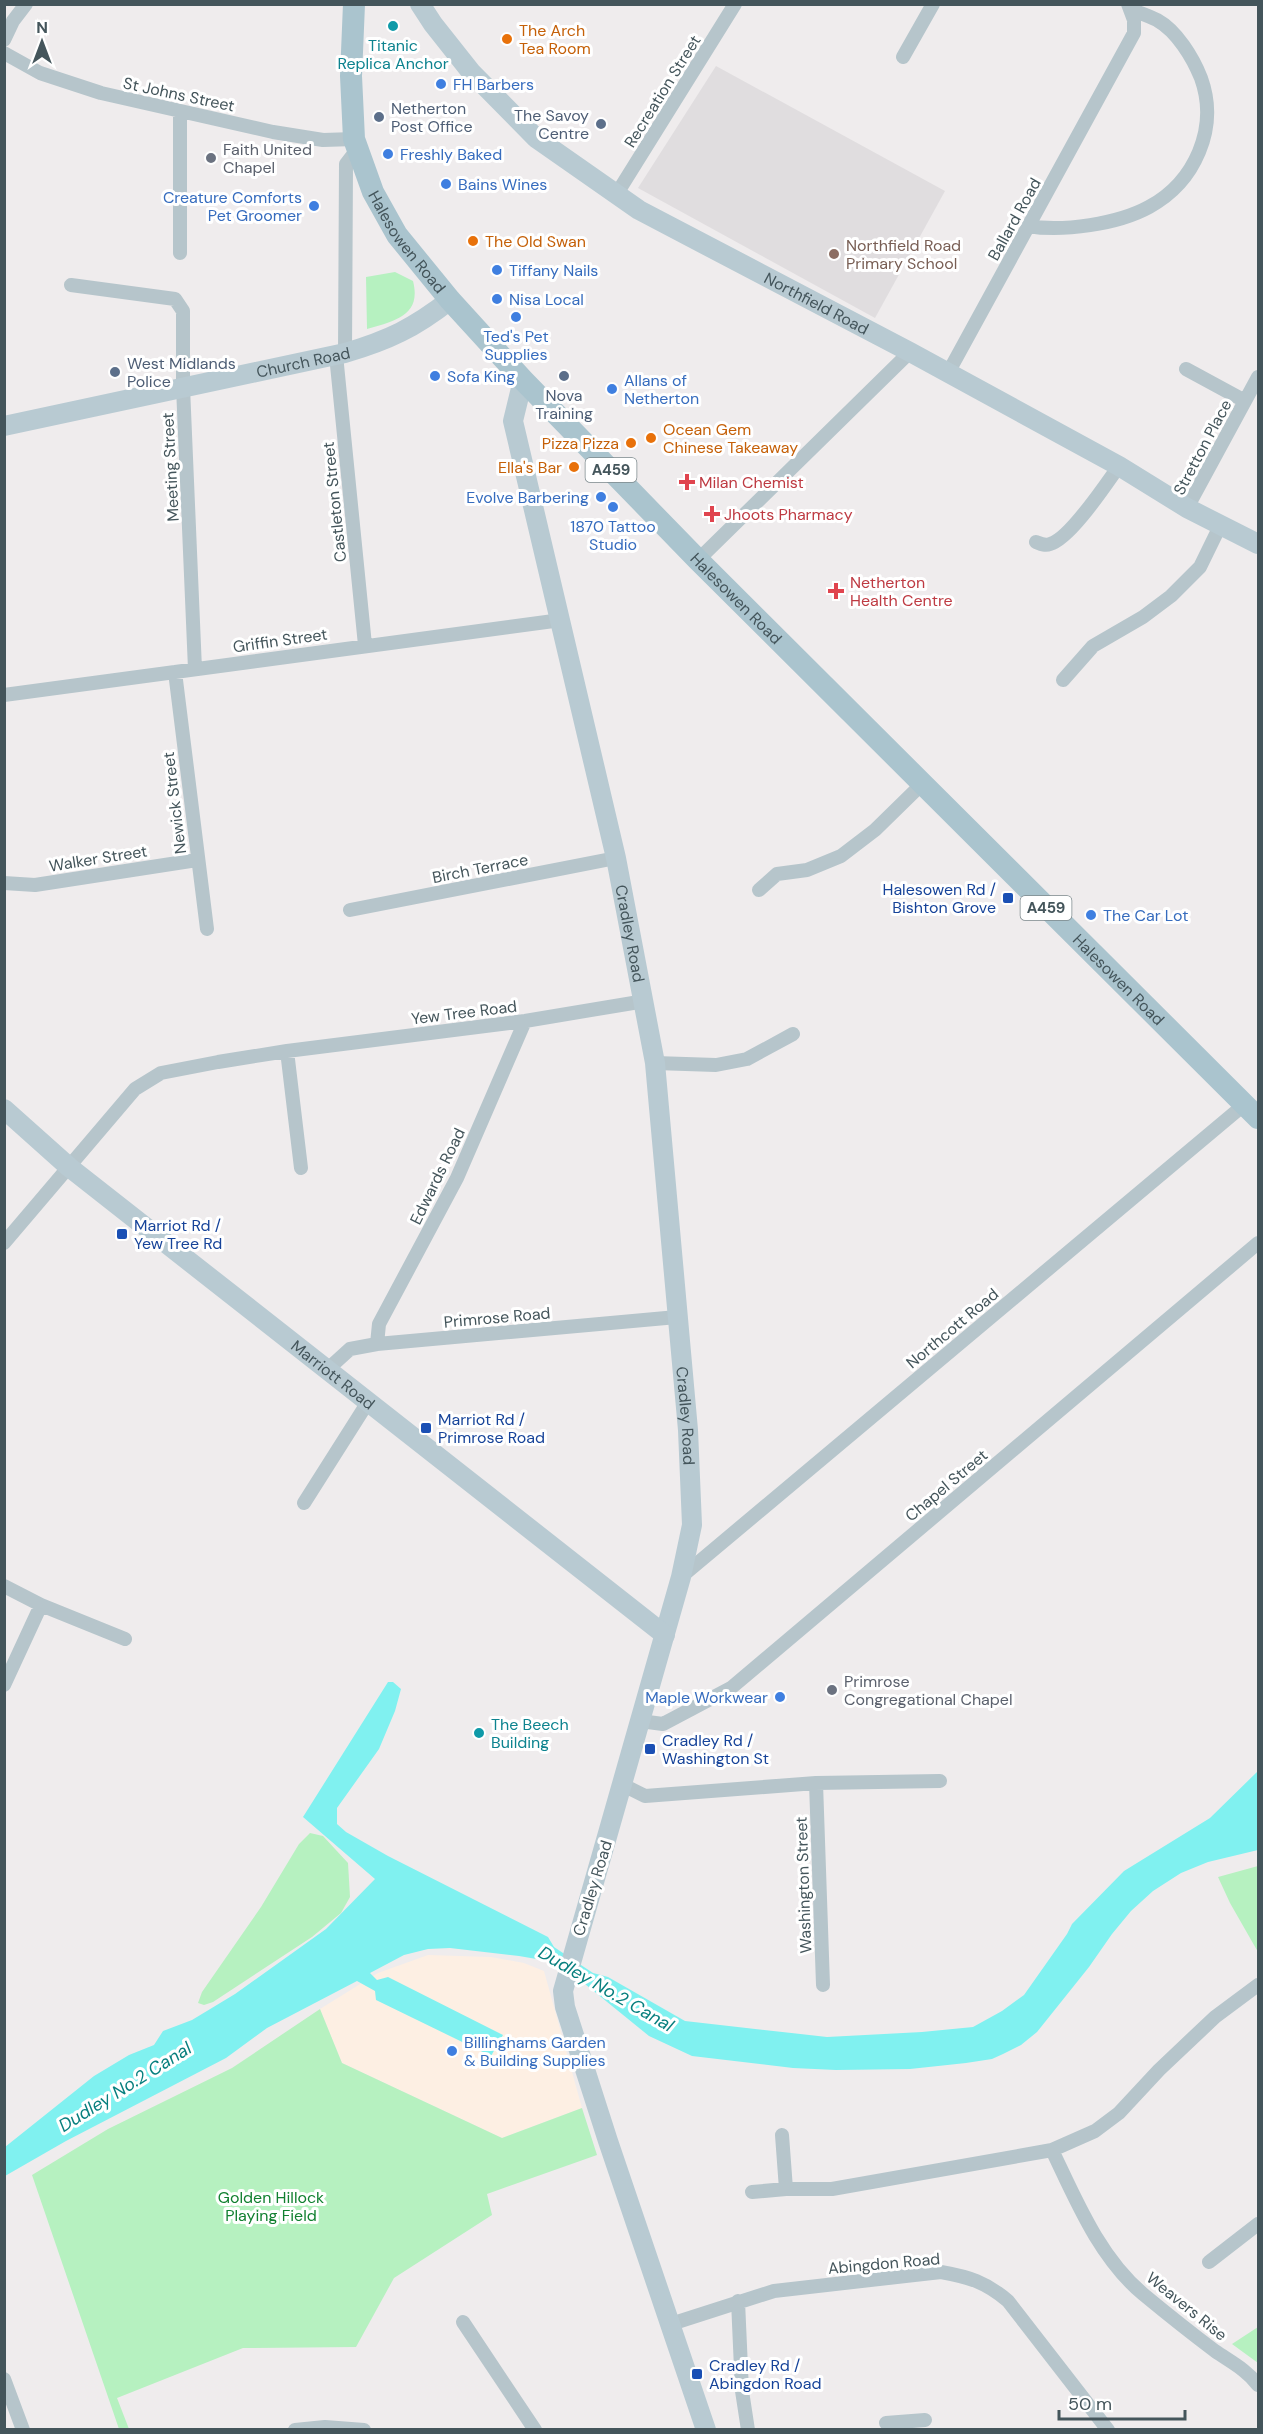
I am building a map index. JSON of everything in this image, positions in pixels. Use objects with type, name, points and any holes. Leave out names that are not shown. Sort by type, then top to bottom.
[{"type":"main road","name":"Halesowen Road","points":[[354,4],[351,76],[355,145],[373,192],[397,235],[450,300],[523,380],[698,560],[1252,1111]]},
{"type":"street","points":[[4,40],[13,21],[26,4]]},
{"type":"street","name":"Northfield Road","points":[[420,4],[446,42],[536,138],[639,210],[910,352],[1119,466],[1188,508],[1258,544]]},
{"type":"street","name":"Recreation Street","points":[[616,195],[735,4]]},
{"type":"street","points":[[903,57],[933,4]]},
{"type":"street","points":[[1028,226],[1063,228],[1103,222],[1134,214],[1151,207],[1165,196],[1196,162],[1207,124],[1204,87],[1198,69],[1187,51],[1160,21],[1132,6]]},
{"type":"street","name":"Ballard Road","points":[[948,373],[1134,33],[1132,6]]},
{"type":"street","name":"St Johns Street","points":[[4,53],[50,77],[102,93],[180,111],[355,145]]},
{"type":"street","points":[[180,111],[180,253]]},
{"type":"street","name":"Castleton Street","points":[[355,145],[346,164],[340,354],[365,645]]},
{"type":"street","name":"Meeting Street","points":[[71,285],[175,299],[183,311],[183,387],[195,669]]},
{"type":"street","name":"Church Road","points":[[4,426],[340,354],[385,341],[424,321],[450,300]]},
{"type":"street","points":[[698,560],[910,352]]},
{"type":"street","name":"Stretton Place","points":[[1186,369],[1245,401]]},
{"type":"street","name":"Stretton Place","points":[[1188,508],[1258,376]]},
{"type":"street","name":"Cradley Road","points":[[523,380],[513,421],[616,858],[655,1063],[688,1430],[692,1524],[681,1577],[665,1635],[565,1984],[565,2007],[706,2430]]},
{"type":"street","points":[[1036,542],[1047,545],[1057,541],[1077,522],[1119,466]]},
{"type":"street","points":[[1063,680],[1093,646],[1143,617],[1171,596],[1200,567],[1221,525]]},
{"type":"street","name":"Griffin Street","points":[[4,695],[561,620]]},
{"type":"street","name":"Newick Street","points":[[175,672],[207,929]]},
{"type":"street","points":[[759,890],[777,874],[807,870],[841,856],[875,830],[922,784]]},
{"type":"street","name":"Birch Terrace","points":[[350,910],[616,858]]},
{"type":"street","name":"Walker Street","points":[[4,883],[34,885],[197,860]]},
{"type":"street","name":"Yew Tree Road","points":[[4,1243],[135,1089],[161,1073],[286,1051],[525,1021],[645,1001]]},
{"type":"street","name":"Edwards Road","points":[[377,1344],[379,1324],[457,1178],[525,1021]]},
{"type":"street","points":[[655,1063],[716,1065],[747,1059],[793,1034]]},
{"type":"street","points":[[286,1051],[300,1168]]},
{"type":"street","name":"Marriott Road","points":[[4,1109],[69,1167],[665,1635]]},
{"type":"street","name":"Northcott Road","points":[[681,1577],[1252,1111]]},
{"type":"street","name":"Chapel Street","points":[[640,1721],[663,1724],[731,1688],[1258,1243]]},
{"type":"street","name":"Primrose Road","points":[[328,1369],[350,1349],[377,1344],[677,1317]]},
{"type":"street","points":[[304,1503],[368,1402]]},
{"type":"street","points":[[4,1586],[40,1605],[125,1639]]},
{"type":"street","points":[[4,1685],[40,1605]]},
{"type":"street","points":[[623,1785],[645,1796],[816,1783],[940,1781]]},
{"type":"street","name":"Washington Street","points":[[816,1783],[822,1985]]},
{"type":"street","points":[[752,2192],[832,2189],[1052,2150],[1095,2131],[1119,2113],[1159,2070],[1215,2017],[1258,1985]]},
{"type":"street","points":[[782,2135],[786,2189]]},
{"type":"street","name":"Weavers Rise","points":[[1052,2150],[1089,2226],[1125,2276],[1159,2307],[1251,2375],[1258,2385]]},
{"type":"street","points":[[1209,2262],[1258,2224]]},
{"type":"street","name":"Abingdon Road","points":[[671,2324],[774,2291],[942,2272],[965,2277],[991,2286],[1008,2301],[1108,2430]]},
{"type":"street","points":[[738,2301],[742,2391],[748,2430]]},
{"type":"street","points":[[463,2322],[535,2430]]},
{"type":"street","points":[[4,2379],[23,2430]]},
{"type":"street","points":[[885,2423],[905,2426],[925,2420]]},
{"type":"street","points":[[295,2430],[325,2427],[364,2430]]},
{"type":"shaded area","name":"Northfield Road Primary School","points":[[716,66],[945,191],[875,318],[638,188]]},
{"type":"shaded area","name":"Billinghams Garden & Building Supplies","points":[[428,1955],[491,1957],[524,1963],[544,1971],[582,2108],[502,2138],[342,2063],[320,2009],[378,1973]]},
{"type":"green space","points":[[395,272],[413,281],[415,293],[410,309],[396,320],[367,329],[366,277]]},
{"type":"green space","points":[[310,1833],[323,1836],[348,1863],[350,1897],[341,1913],[312,1937],[213,2002],[204,2005],[198,2003],[202,1992],[261,1907],[299,1844]]},
{"type":"green space","points":[[1258,1866],[1258,1952],[1218,1877]]},
{"type":"green space","name":"Golden Hillock Playing Field","points":[[320,2009],[342,2063],[502,2138],[582,2108],[597,2155],[487,2194],[492,2215],[394,2278],[356,2347],[243,2348],[117,2398],[129,2429],[119,2429],[32,2175],[108,2129],[232,2068]]},
{"type":"green space","points":[[1258,2327],[1258,2363],[1232,2344]]},
{"type":"water","name":"Dudley No.2 Canal","points":[[388,1682],[393,1682],[401,1689],[395,1711],[379,1749],[337,1808],[337,1824],[346,1832],[388,1856],[548,1937],[554,1947],[593,1973],[608,1977],[685,2021],[827,2037],[973,2027],[1002,2011],[1024,1995],[1072,1924],[1124,1871],[1210,1818],[1258,1771],[1258,1850],[1208,1862],[1181,1873],[1153,1891],[1131,1911],[1112,1934],[1037,2032],[1021,2045],[992,2059],[910,2069],[836,2070],[793,2068],[692,2056],[649,2036],[585,1984],[548,1961],[450,1948],[428,1949],[404,1955],[370,1973],[377,1980],[388,1977],[503,2035],[491,2056],[376,2000],[375,1991],[357,1981],[267,2028],[226,2058],[66,2141],[5,2176],[5,2147],[94,2076],[129,2055],[154,2045],[163,2031],[192,2020],[235,1994],[326,1929],[375,1879],[303,1817]]},
{"type":"place","name":"Titanic Replica Anchor","points":[[393,26]]},
{"type":"place","name":"The Arch Tea Room","points":[[507,39]]},
{"type":"place","name":"FH Barbers","points":[[441,84]]},
{"type":"place","name":"Netherton Post Office","points":[[379,117]]},
{"type":"place","name":"The Savoy Centre","points":[[601,124]]},
{"type":"place","name":"Freshly Baked","points":[[388,154]]},
{"type":"place","name":"Faith United Chapel","points":[[211,158]]},
{"type":"place","name":"Bains Wines","points":[[446,184]]},
{"type":"place","name":"Creature Comforts Pet Groomer","points":[[314,206]]},
{"type":"place","name":"The Old Swan","points":[[473,241]]},
{"type":"place","name":"Northfield Road Primary School","points":[[834,254]]},
{"type":"place","name":"Tiffany Nails","points":[[497,270]]},
{"type":"place","name":"Nisa Local","points":[[497,299]]},
{"type":"place","name":"Ted's Pet Supplies","points":[[516,317]]},
{"type":"place","name":"West Midlands Police","points":[[115,372]]},
{"type":"place","name":"Sofa King","points":[[435,376]]},
{"type":"place","name":"Nova Training","points":[[564,376]]},
{"type":"place","name":"Allans of Netherton","points":[[612,389]]},
{"type":"place","name":"Ocean Gem Chinese Takeaway","points":[[651,438]]},
{"type":"place","name":"Pizza Pizza","points":[[631,443]]},
{"type":"place","name":"Ella's Bar","points":[[574,467]]},
{"type":"place","name":"Milan Chemist","points":[[687,482]]},
{"type":"place","name":"Evolve Barbering","points":[[601,497]]},
{"type":"place","name":"1870 Tattoo Studio","points":[[613,507]]},
{"type":"place","name":"Jhoots Pharmacy","points":[[712,514]]},
{"type":"place","name":"Netherton Health Centre","points":[[836,591]]},
{"type":"place","name":"Halesowen Rd / Bishton Grove","points":[[1008,898]]},
{"type":"place","name":"The Car Lot","points":[[1091,915]]},
{"type":"place","name":"Marriot Rd / Yew Tree Rd","points":[[122,1234]]},
{"type":"place","name":"Marriot Rd / Primrose Road","points":[[426,1428]]},
{"type":"place","name":"Primrose Congregational Chapel","points":[[832,1690]]},
{"type":"place","name":"Maple Workwear","points":[[780,1697]]},
{"type":"place","name":"The Beech Building","points":[[479,1733]]},
{"type":"place","name":"Cradley Rd / Washington St","points":[[650,1749]]},
{"type":"place","name":"Billinghams Garden & Building Supplies","points":[[452,2051]]},
{"type":"place","name":"Cradley Rd / Abingdon Road","points":[[697,2374]]}]
